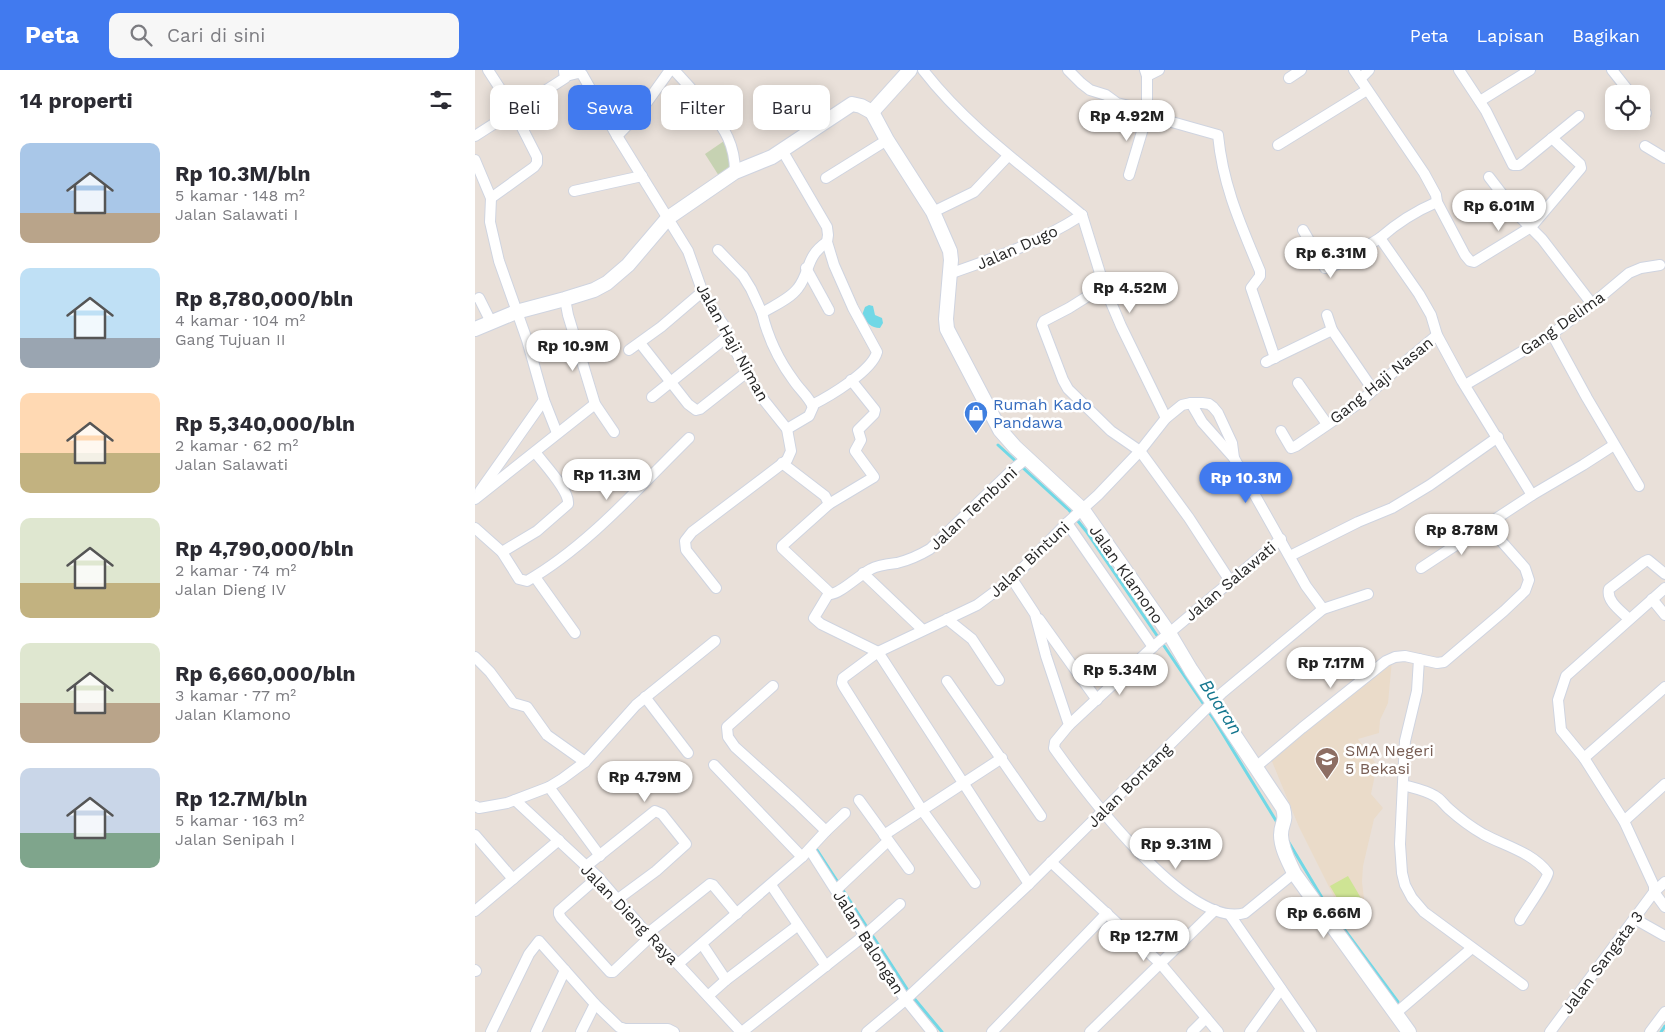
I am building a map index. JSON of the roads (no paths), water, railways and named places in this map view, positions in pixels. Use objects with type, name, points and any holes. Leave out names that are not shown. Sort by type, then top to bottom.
[{"type":"street","points":[[488,70],[497,85]]},
{"type":"street","points":[[617,136],[640,112],[670,70]]},
{"type":"street","points":[[674,70],[727,135],[735,158],[735,172]]},
{"type":"street","points":[[682,78],[690,70]]},
{"type":"street","points":[[475,329],[516,312],[594,290],[607,283],[628,265],[668,218],[735,172],[772,157],[852,104],[872,112],[912,70],[1008,156],[1082,215],[1103,286],[1166,418]]},
{"type":"street","points":[[1068,70],[1090,90],[1106,95],[1117,103],[1218,135],[1222,170],[1229,196],[1260,271],[1260,276],[1251,288],[1271,360],[1332,330]]},
{"type":"street","points":[[1129,175],[1147,113],[1146,73],[1159,70]]},
{"type":"street","points":[[1289,78],[1301,70]]},
{"type":"street","points":[[1369,70],[1357,74],[1425,172],[1436,195],[1437,202],[1470,261],[1474,262],[1531,227],[1581,168],[1580,164],[1552,138]]},
{"type":"street","points":[[1459,70],[1480,101],[1513,165],[1519,165],[1579,116]]},
{"type":"street","points":[[1480,101],[1530,70]]},
{"type":"street","points":[[1612,70],[1624,85]]},
{"type":"street","points":[[549,85],[565,74]]},
{"type":"street","name":"Jalan Haji Niman","points":[[565,74],[582,74],[617,136],[688,251],[702,292],[725,327],[759,394],[787,430]]},
{"type":"street","points":[[1278,145],[1367,90]]},
{"type":"street","name":"Jalan Klamono","points":[[872,112],[887,140],[933,212],[950,251],[951,260],[945,319],[947,329],[1000,430],[1021,463],[1074,517],[1166,635],[1191,670],[1209,706],[1257,766],[1283,808],[1285,818],[1281,839],[1284,852],[1294,873],[1409,1032]]},
{"type":"street","points":[[475,136],[490,126]]},
{"type":"street","points":[[491,198],[529,171],[537,163],[537,157],[523,130]]},
{"type":"street","points":[[826,178],[887,140]]},
{"type":"street","points":[[1645,146],[1665,158]]},
{"type":"street","points":[[782,150],[827,227],[827,242],[834,265],[853,308],[877,352],[869,365],[851,380],[812,405]]},
{"type":"street","points":[[933,212],[974,192],[1008,156]]},
{"type":"street","points":[[475,160],[491,198],[490,222],[493,238],[516,312],[527,340],[544,400],[557,433]]},
{"type":"street","points":[[574,191],[642,176]]},
{"type":"street","points":[[1489,177],[1519,216],[1542,239],[1592,304]]},
{"type":"street","points":[[1303,230],[1325,268],[1338,264],[1380,238],[1393,226],[1437,202]]},
{"type":"street","name":"Jalan Dugo","points":[[949,274],[1003,256],[1082,215]]},
{"type":"street","points":[[1380,238],[1419,294],[1431,315],[1437,335],[1465,385],[1532,495]]},
{"type":"street","points":[[761,313],[798,288],[812,256],[827,242]]},
{"type":"street","points":[[716,588],[686,550],[685,541],[692,532],[787,460],[791,451],[787,430],[812,412],[812,405],[793,381],[770,340],[751,289],[743,276],[718,250]]},
{"type":"street","name":"Gang Delima","points":[[1465,385],[1552,334],[1629,273],[1641,268],[1661,265]]},
{"type":"street","points":[[806,268],[829,310]]},
{"type":"street","points":[[1103,286],[1069,308],[1047,318],[1042,325],[1063,380],[1069,389],[1111,431],[1140,451],[1189,518],[1230,581]]},
{"type":"street","points":[[629,350],[702,292]]},
{"type":"street","points":[[479,298],[491,322]]},
{"type":"street","points":[[565,299],[568,315],[595,404],[614,432]]},
{"type":"street","points":[[1327,315],[1332,330],[1373,390]]},
{"type":"street","points":[[1552,334],[1613,445],[1639,486]]},
{"type":"street","name":"Gang Haji Nasan","points":[[1281,431],[1291,448],[1294,448],[1359,403],[1437,335]]},
{"type":"street","points":[[652,397],[728,336]]},
{"type":"street","points":[[640,343],[692,408],[700,409],[747,372]]},
{"type":"street","points":[[851,380],[875,410],[875,414],[858,430],[861,440],[855,451],[874,477],[829,504],[781,546],[833,593],[814,616],[816,620],[879,652],[1029,884]]},
{"type":"street","points":[[1298,383],[1327,424]]},
{"type":"street","points":[[475,498],[544,400]]},
{"type":"street","points":[[1191,403],[1202,422],[1234,458],[1306,586],[1323,609]]},
{"type":"street","points":[[1191,403],[1209,404],[1218,413],[1232,443],[1234,458]]},
{"type":"street","name":"Jalan Bintuni","points":[[922,810],[842,683],[843,678],[879,652],[977,604],[1011,579],[1140,451],[1166,418],[1183,405],[1191,403]]},
{"type":"street","points":[[475,498],[595,404]]},
{"type":"street","points":[[475,528],[503,552],[519,579],[527,581],[565,555],[603,522],[689,438]]},
{"type":"street","points":[[1290,556],[1358,522],[1392,508],[1430,485],[1498,438]]},
{"type":"street","points":[[1421,568],[1532,495],[1613,445]]},
{"type":"street","points":[[503,552],[537,532],[567,504],[569,499],[535,452]]},
{"type":"street","points":[[782,463],[825,496],[829,504]]},
{"type":"street","name":"Jalan Tembuni","points":[[833,593],[873,568],[899,562],[930,549],[1021,463]]},
{"type":"street","points":[[1074,517],[1154,646]]},
{"type":"street","points":[[1257,766],[1302,728],[1387,662],[1395,657],[1405,656],[1437,664],[1444,662],[1525,591],[1529,577],[1525,568],[1501,542],[1489,524]]},
{"type":"street","name":"Jalan Salawati","points":[[1102,811],[1054,748],[1055,742],[1069,726],[1166,635],[1281,539]]},
{"type":"street","points":[[1629,619],[1610,599],[1609,589],[1648,560],[1665,574]]},
{"type":"street","points":[[863,573],[923,630]]},
{"type":"street","points":[[535,577],[575,633]]},
{"type":"street","points":[[1011,579],[1097,700]]},
{"type":"street","points":[[1665,588],[1566,676],[1558,700],[1561,730],[1584,758],[1624,821],[1654,886],[1654,892],[1665,907]]},
{"type":"street","name":"Jalan Bontang","points":[[867,1032],[909,996],[1029,884],[1209,706],[1323,609],[1368,594]]},
{"type":"street","points":[[1652,599],[1665,615]]},
{"type":"street","points":[[1035,614],[1046,656],[1069,726]]},
{"type":"street","points":[[947,619],[972,639],[999,680]]},
{"type":"street","points":[[476,809],[507,803],[549,787],[562,779],[585,762],[630,710],[715,641]]},
{"type":"street","points":[[475,657],[490,672],[513,703],[527,707],[547,735],[585,762]]},
{"type":"street","points":[[1419,659],[1417,691],[1405,741],[1400,844],[1405,885],[1412,898],[1424,912],[1523,985]]},
{"type":"street","points":[[947,680],[1041,816]]},
{"type":"street","points":[[773,686],[727,727],[728,737],[735,747],[826,831]]},
{"type":"street","points":[[1584,758],[1665,687]]},
{"type":"street","points":[[645,697],[688,753]]},
{"type":"street","points":[[839,887],[886,838],[922,810],[1002,758]]},
{"type":"street","points":[[714,765],[802,857]]},
{"type":"street","points":[[1624,821],[1665,784]]},
{"type":"street","points":[[1403,785],[1434,795],[1450,810],[1476,829],[1525,854],[1546,870],[1548,873],[1547,879],[1520,920]]},
{"type":"street","points":[[549,787],[600,856]]},
{"type":"street","name":"Jalan Dieng Raya","points":[[515,800],[559,840],[585,867],[598,877],[649,936],[742,1032]]},
{"type":"street","points":[[859,800],[909,869]]},
{"type":"street","points":[[922,810],[975,884]]},
{"type":"street","points":[[585,867],[655,811],[662,814],[685,843],[685,846],[618,899]]},
{"type":"street","points":[[1102,811],[1149,862],[1186,895],[1215,910],[1230,915],[1245,913],[1294,873]]},
{"type":"street","points":[[678,964],[810,850],[845,813]]},
{"type":"street","points":[[475,836],[513,879]]},
{"type":"street","points":[[475,911],[559,840]]},
{"type":"street","name":"Jalan Balongan","points":[[810,850],[839,887],[933,1032]]},
{"type":"street","points":[[1051,862],[1161,963],[1218,1032]]},
{"type":"street","points":[[598,877],[559,911],[559,914],[610,972],[613,972],[649,936],[710,884],[713,885],[737,914]]},
{"type":"street","name":"Jalan Sangata 3","points":[[1550,1032],[1654,892],[1665,882]]},
{"type":"street","points":[[771,885],[797,926],[826,966]]},
{"type":"street","points":[[742,1032],[868,932],[900,904]]},
{"type":"street","points":[[1090,1032],[1215,910]]},
{"type":"street","points":[[992,1032],[1107,913]]},
{"type":"street","points":[[1230,915],[1311,1032]]},
{"type":"street","points":[[1635,919],[1665,936]]},
{"type":"street","points":[[708,996],[797,926]]},
{"type":"street","points":[[491,1032],[529,954],[539,941],[595,1004],[619,1027],[625,1029],[668,1029],[674,1032]]},
{"type":"street","points":[[701,944],[726,980]]},
{"type":"street","points":[[1396,1013],[1472,948]]},
{"type":"street","points":[[536,1032],[565,970]]},
{"type":"street","points":[[1250,1032],[1281,989]]},
{"type":"street","points":[[581,1032],[595,1004]]},
{"type":"street","points":[[1650,1032],[1665,1012]]},
{"type":"street","points":[[1192,1032],[1206,1018]]},
{"type":"water","points":[[873,306],[875,315],[882,318],[883,323],[880,328],[869,325],[862,315],[865,307]]},
{"type":"waterway","name":"Buaran","points":[[998,445],[1069,510],[1086,531],[1215,721],[1278,824]]},
{"type":"waterway","name":"Buaran","points":[[1288,841],[1327,906],[1398,1002]]},
{"type":"waterway","points":[[817,850],[909,992]]},
{"type":"waterway","points":[[913,997],[942,1032]]},
{"type":"waterway","points":[[1661,1032],[1665,1026]]},
{"type":"place","name":"Rumah Kado Pandawa","points":[[976,434]]},
{"type":"place","name":"SMA Negeri 5 Bekasi","points":[[1327,780]]}]
